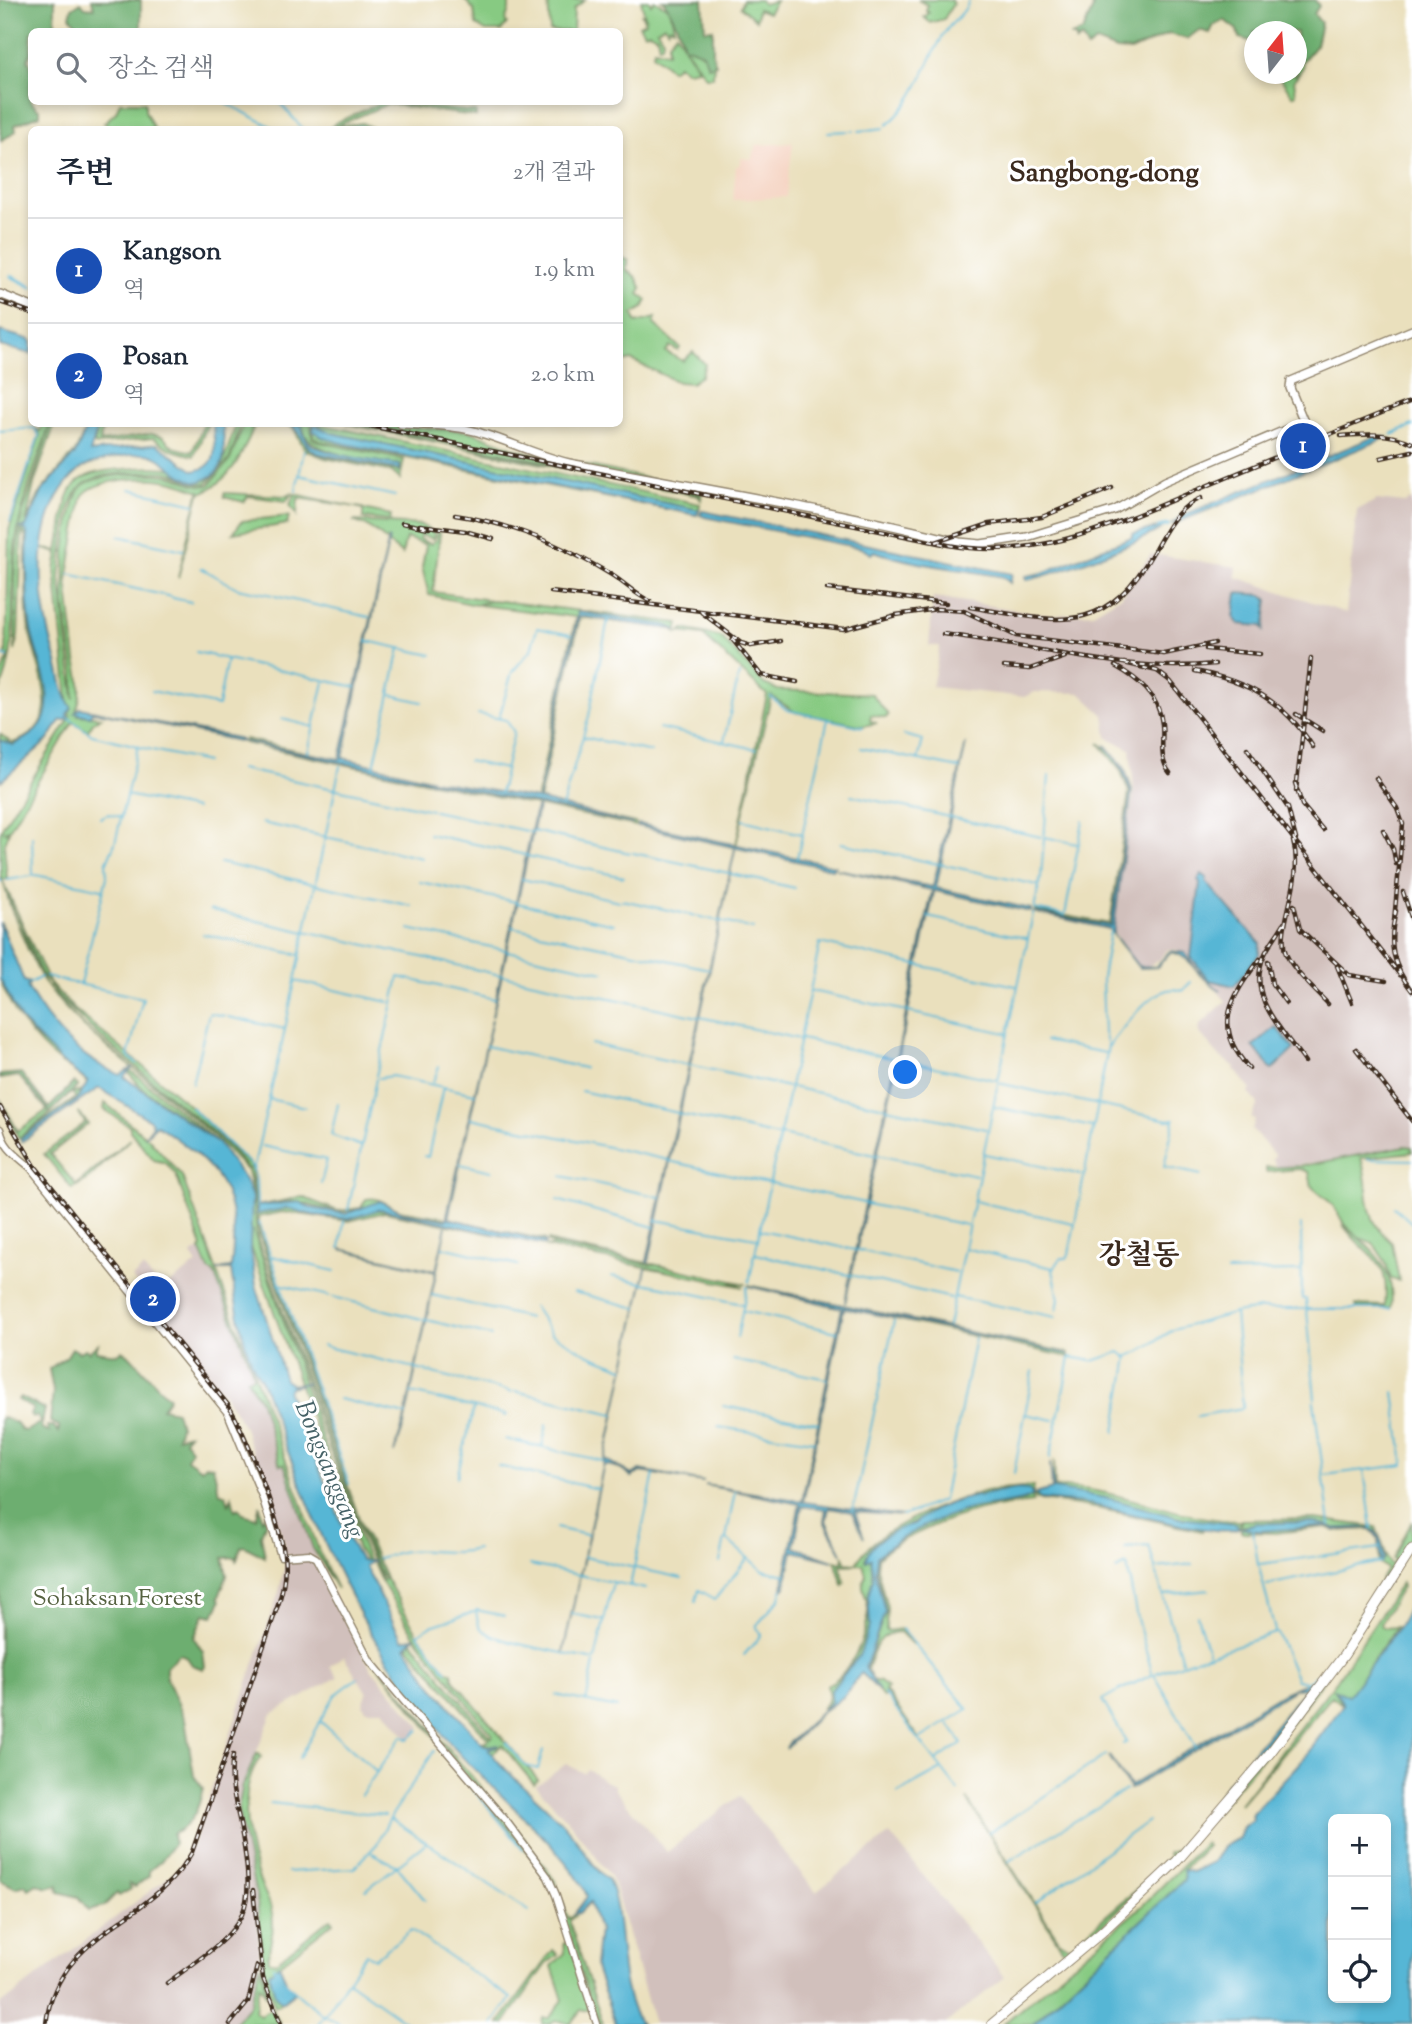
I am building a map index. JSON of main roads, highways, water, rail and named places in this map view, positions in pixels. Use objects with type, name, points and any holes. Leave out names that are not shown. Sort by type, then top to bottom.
[{"type":"highway","points":[[992,2024],[1102,1932],[1177,1861],[1270,1753],[1345,1655],[1412,1549]]},
{"type":"main road","points":[[0,294],[28,305]]},
{"type":"main road","points":[[457,427],[553,460],[726,494],[784,502],[959,542],[989,543],[1027,537],[1115,510],[1165,481],[1304,422],[1290,388],[1291,381],[1412,330]]},
{"type":"main road","points":[[0,1129],[7,1147],[30,1167],[228,1413],[262,1496],[281,1556],[306,1554],[316,1558],[372,1664],[506,1821],[545,1873],[556,1895],[597,2024]]},
{"type":"water","points":[[0,331],[28,339],[28,353],[0,346]]},
{"type":"water","points":[[87,427],[98,427],[90,452],[157,444],[194,471],[203,468],[213,459],[213,427],[223,427],[223,459],[221,466],[209,478],[198,482],[189,480],[155,457],[138,454],[97,462],[82,468],[61,490],[44,535],[42,586],[50,636],[64,691],[72,708],[67,714],[69,719],[60,721],[48,740],[0,782],[0,740],[13,745],[32,734],[43,722],[47,706],[45,682],[29,612],[28,537],[26,530],[21,528],[26,527],[43,490],[76,453]]},
{"type":"water","points":[[294,427],[302,427],[308,441],[320,449],[354,458],[400,465],[400,470],[317,453],[308,446]]},
{"type":"water","points":[[314,427],[320,427],[332,433],[699,510],[697,515],[346,444],[324,438],[313,431]]},
{"type":"water","points":[[1374,437],[1388,437],[1171,525],[1181,516]]},
{"type":"water","points":[[702,511],[1012,574],[1010,583],[1003,577],[922,563],[874,551],[871,554],[861,548],[705,517],[700,515]]},
{"type":"water","points":[[1164,526],[1141,539],[1099,556],[1026,580],[1026,576],[1042,573],[1132,537],[1132,534]]},
{"type":"water","points":[[389,538],[343,758],[438,781],[537,799],[633,824],[245,742],[340,759]]},
{"type":"water","points":[[1237,593],[1262,595],[1268,600],[1264,630],[1262,626],[1239,624],[1234,618]]},
{"type":"water","points":[[578,612],[665,625],[678,630],[579,616],[538,800]]},
{"type":"water","points":[[80,708],[237,738],[243,742],[104,713],[92,712],[90,716],[75,713]]},
{"type":"water","points":[[966,743],[936,888],[1031,909],[1031,912],[836,869],[933,887]]},
{"type":"water","points":[[1105,745],[1124,767],[1132,790],[1113,934],[1138,966],[1156,967],[1170,951],[1185,953],[1195,967],[1185,958],[1170,952],[1157,967],[1139,968],[1109,929],[1033,912],[1111,926],[1131,793],[1122,768]]},
{"type":"water","points":[[538,807],[497,997],[492,1017],[536,808]]},
{"type":"water","points":[[639,824],[835,866],[832,869],[638,826]]},
{"type":"water","points":[[735,849],[649,1261],[647,1261]]},
{"type":"water","points":[[1202,874],[1260,943],[1259,954],[1234,986],[1209,980],[1191,957],[1200,883],[1198,880]]},
{"type":"water","points":[[934,892],[845,1303],[850,1275]]},
{"type":"water","points":[[0,922],[24,981],[30,983],[27,986],[29,990],[57,1030],[79,1051],[105,1068],[120,1075],[133,1067],[124,1077],[218,1143],[245,1180],[252,1197],[250,1244],[256,1285],[285,1380],[292,1385],[307,1383],[290,1387],[288,1392],[346,1534],[361,1561],[373,1561],[365,1566],[402,1640],[414,1638],[406,1647],[434,1688],[484,1746],[499,1745],[488,1749],[562,1823],[608,1879],[617,1912],[627,1990],[640,2024],[615,2024],[595,1965],[599,1930],[590,1902],[579,1913],[574,1914],[587,1897],[581,1883],[555,1850],[467,1762],[434,1724],[386,1658],[344,1582],[307,1502],[261,1379],[250,1357],[241,1328],[231,1270],[217,1270],[231,1268],[233,1241],[233,1219],[229,1200],[221,1183],[197,1155],[157,1125],[145,1136],[153,1125],[151,1121],[99,1088],[21,1142],[21,1138],[77,1100],[88,1082],[62,1062],[21,1020],[0,979]]},
{"type":"water","points":[[492,1019],[448,1218],[546,1242],[545,1245],[380,1209],[349,1219],[313,1215],[287,1208],[257,1214],[257,1206],[300,1202],[310,1208],[346,1214],[380,1201],[403,1212],[446,1220]]},
{"type":"water","points":[[1276,1027],[1294,1049],[1272,1070],[1253,1046]]},
{"type":"water","points":[[446,1226],[404,1425],[394,1453],[404,1422],[436,1272],[341,1249],[436,1271]]},
{"type":"water","points":[[646,1268],[605,1459],[632,1475],[640,1470],[704,1482],[641,1472],[631,1477],[619,1468],[604,1464],[563,1653]]},
{"type":"water","points":[[748,1286],[1069,1354],[844,1308],[803,1502],[902,1516],[855,1512],[864,1538],[852,1512],[829,1508],[826,1521],[842,1554],[824,1521],[826,1509],[802,1506],[794,1547],[833,1561],[793,1551],[785,1588],[782,1589],[800,1504],[705,1485],[802,1501],[842,1308]]},
{"type":"water","points":[[1050,1463],[1054,1489],[1112,1499],[1179,1518],[1235,1524],[1239,1528],[1229,1531],[1191,1527],[1088,1504],[1040,1499],[1035,1494],[1052,1489]]},
{"type":"water","points":[[1018,1489],[1029,1490],[1033,1495],[1022,1500],[970,1509],[946,1517],[908,1534],[877,1556],[875,1572],[885,1612],[865,1668],[879,1691],[861,1673],[843,1697],[823,1711],[786,1749],[831,1702],[831,1690],[859,1656],[870,1626],[868,1596],[873,1579],[871,1559],[866,1561],[871,1548],[892,1532],[914,1524],[936,1509],[977,1496]]},
{"type":"water","points":[[1256,1523],[1319,1523],[1327,1525],[1334,1528],[1366,1528],[1334,1530],[1328,1526],[1259,1531],[1241,1528]]},
{"type":"water","points":[[1371,1530],[1379,1537],[1382,1546],[1384,1559],[1381,1562],[1378,1539]]},
{"type":"water","points":[[1412,1601],[1412,2024],[1032,2024],[1184,1880],[1183,1870],[1192,1872],[1213,1862],[1224,1846],[1239,1838],[1243,1827],[1253,1820],[1252,1814],[1303,1759],[1343,1705],[1336,1690],[1348,1696],[1400,1625]]},
{"type":"water","points":[[1318,1678],[1224,1797],[1220,1794],[1226,1785],[1306,1688],[1295,1689],[1130,1789],[1109,1756],[1130,1786],[1283,1693]]},
{"type":"water","points":[[279,1965],[286,1981],[281,1977],[295,1992],[282,2002],[275,1995],[269,1973]]},
{"type":"waterway","points":[[887,125],[907,104],[939,43],[969,0]]},
{"type":"waterway","points":[[230,105],[270,126]]},
{"type":"waterway","points":[[282,105],[300,126]]},
{"type":"waterway","points":[[859,131],[884,128]]},
{"type":"waterway","points":[[828,132],[848,131]]},
{"type":"waterway","points":[[11,276],[28,285]]},
{"type":"waterway","points":[[1393,434],[1412,426]]},
{"type":"waterway","points":[[0,431],[34,428],[39,435],[10,522]]},
{"type":"waterway","points":[[296,491],[304,450]]},
{"type":"waterway","points":[[299,475],[395,496]]},
{"type":"waterway","points":[[130,489],[195,504]]},
{"type":"waterway","points":[[1159,527],[1168,525]]},
{"type":"waterway","points":[[119,536],[183,550]]},
{"type":"waterway","points":[[201,568],[237,588],[273,595]]},
{"type":"waterway","points":[[69,574],[172,597]]},
{"type":"waterway","points":[[275,596],[369,617]]},
{"type":"waterway","points":[[173,598],[191,602]]},
{"type":"waterway","points":[[562,807],[589,716],[608,620]]},
{"type":"waterway","points":[[499,718],[512,672],[531,650],[537,628],[571,635]]},
{"type":"waterway","points":[[367,641],[432,655]]},
{"type":"waterway","points":[[374,767],[400,648]]},
{"type":"waterway","points":[[196,652],[258,666]]},
{"type":"waterway","points":[[0,655],[8,657]]},
{"type":"waterway","points":[[152,691],[218,706],[227,659]]},
{"type":"waterway","points":[[260,666],[356,687]]},
{"type":"waterway","points":[[724,741],[739,674]]},
{"type":"waterway","points":[[308,752],[324,682]]},
{"type":"waterway","points":[[392,695],[422,702]]},
{"type":"waterway","points":[[771,697],[787,710],[863,727]]},
{"type":"waterway","points":[[478,714],[506,720],[514,732],[500,793]]},
{"type":"waterway","points":[[69,718],[92,735],[138,746],[115,843],[106,864],[107,875]]},
{"type":"waterway","points":[[282,719],[314,727]]},
{"type":"waterway","points":[[797,858],[828,719]]},
{"type":"waterway","points":[[659,728],[756,749]]},
{"type":"waterway","points":[[903,735],[923,740],[918,760]]},
{"type":"waterway","points":[[584,737],[651,752]]},
{"type":"waterway","points":[[139,747],[206,762]]},
{"type":"waterway","points":[[861,748],[959,768]]},
{"type":"waterway","points":[[468,761],[505,769]]},
{"type":"waterway","points":[[280,1053],[340,766]]},
{"type":"waterway","points":[[240,769],[334,789]]},
{"type":"waterway","points":[[1049,776],[1041,877],[1034,909],[1065,915],[1083,821]]},
{"type":"waterway","points":[[337,789],[431,810]]},
{"type":"waterway","points":[[126,795],[196,809]]},
{"type":"waterway","points":[[851,795],[949,817]]},
{"type":"waterway","points":[[434,811],[531,832]]},
{"type":"waterway","points":[[100,818],[108,814],[121,817]]},
{"type":"waterway","points":[[950,817],[1041,837]]},
{"type":"waterway","points":[[743,820],[802,834]]},
{"type":"waterway","points":[[262,823],[422,858]]},
{"type":"waterway","points":[[533,831],[630,853]]},
{"type":"waterway","points":[[429,834],[526,855]]},
{"type":"waterway","points":[[32,836],[33,875]]},
{"type":"waterway","points":[[1045,837],[1077,844]]},
{"type":"waterway","points":[[841,843],[938,864]]},
{"type":"waterway","points":[[633,853],[729,873]]},
{"type":"waterway","points":[[527,856],[624,877]]},
{"type":"waterway","points":[[220,863],[412,906]]},
{"type":"waterway","points":[[940,864],[1037,885]]},
{"type":"waterway","points":[[731,874],[795,888]]},
{"type":"waterway","points":[[7,880],[36,875],[102,889]]},
{"type":"waterway","points":[[80,984],[107,877]]},
{"type":"waterway","points":[[522,879],[619,901]]},
{"type":"waterway","points":[[420,882],[516,902]]},
{"type":"waterway","points":[[622,900],[719,921]]},
{"type":"waterway","points":[[517,903],[614,924]]},
{"type":"waterway","points":[[210,910],[305,932]]},
{"type":"waterway","points":[[998,1081],[1033,914]]},
{"type":"waterway","points":[[928,917],[1026,938]]},
{"type":"waterway","points":[[720,921],[753,929]]},
{"type":"waterway","points":[[512,927],[610,948]]},
{"type":"waterway","points":[[409,929],[505,950]]},
{"type":"waterway","points":[[305,931],[402,953]]},
{"type":"waterway","points":[[1098,1102],[1108,1046],[1104,1033],[1102,978],[1110,932]]},
{"type":"waterway","points":[[203,934],[300,955]]},
{"type":"waterway","points":[[749,1282],[820,943],[917,965]]},
{"type":"waterway","points":[[612,948],[709,969]]},
{"type":"waterway","points":[[507,951],[604,972]]},
{"type":"waterway","points":[[404,953],[500,975]]},
{"type":"waterway","points":[[918,965],[1016,986]]},
{"type":"waterway","points":[[502,975],[599,996]]},
{"type":"waterway","points":[[30,983],[41,977]]},
{"type":"waterway","points":[[46,977],[143,998],[128,1056],[137,1063]]},
{"type":"waterway","points":[[376,1076],[399,977],[495,999]]},
{"type":"waterway","points":[[295,981],[389,1002]]},
{"type":"waterway","points":[[1109,1046],[1131,1018],[1151,999],[1172,989],[1182,991],[1191,982]]},
{"type":"waterway","points":[[811,991],[907,1011]]},
{"type":"waterway","points":[[601,996],[698,1017]]},
{"type":"waterway","points":[[908,1012],[1006,1033]]},
{"type":"waterway","points":[[192,1083],[209,1013],[224,1016]]},
{"type":"waterway","points":[[228,1017],[285,1029]]},
{"type":"waterway","points":[[700,1017],[799,1039]]},
{"type":"waterway","points":[[801,1039],[896,1059]]},
{"type":"waterway","points":[[1045,1041],[1105,1053]]},
{"type":"waterway","points":[[591,1044],[688,1065]]},
{"type":"waterway","points":[[486,1046],[584,1068]]},
{"type":"waterway","points":[[253,1170],[279,1055]]},
{"type":"waterway","points":[[897,1059],[996,1080]]},
{"type":"waterway","points":[[690,1065],[788,1087]]},
{"type":"waterway","points":[[433,1082],[439,1067]]},
{"type":"waterway","points":[[379,1078],[392,1076],[475,1094]]},
{"type":"waterway","points":[[348,1210],[376,1079]]},
{"type":"waterway","points":[[948,1326],[998,1083],[1168,1120],[1175,1119]]},
{"type":"waterway","points":[[424,1156],[428,1157],[443,1087]]},
{"type":"waterway","points":[[791,1087],[885,1107]]},
{"type":"waterway","points":[[581,1091],[678,1113]]},
{"type":"waterway","points":[[269,1099],[305,1107]]},
{"type":"waterway","points":[[338,1104],[331,1135],[361,1146]]},
{"type":"waterway","points":[[1057,1310],[1059,1299],[1053,1270],[1061,1258],[1067,1258],[1069,1254],[1098,1104]]},
{"type":"waterway","points":[[191,1107],[252,1166],[256,1178],[257,1206]]},
{"type":"waterway","points":[[995,1107],[1092,1127]]},
{"type":"waterway","points":[[887,1108],[986,1129]]},
{"type":"waterway","points":[[679,1114],[778,1136]]},
{"type":"waterway","points":[[471,1118],[568,1139]]},
{"type":"waterway","points":[[1174,1121],[1164,1167],[1201,1175]]},
{"type":"waterway","points":[[781,1135],[875,1155]]},
{"type":"waterway","points":[[571,1139],[668,1160]]},
{"type":"waterway","points":[[262,1146],[327,1160],[321,1183]]},
{"type":"waterway","points":[[985,1154],[1082,1175]]},
{"type":"waterway","points":[[877,1155],[976,1175]]},
{"type":"waterway","points":[[1368,1159],[1412,1160]]},
{"type":"waterway","points":[[669,1161],[768,1183]]},
{"type":"waterway","points":[[460,1164],[492,1171]]},
{"type":"waterway","points":[[562,1176],[660,1197]]},
{"type":"waterway","points":[[771,1183],[865,1203]]},
{"type":"waterway","points":[[557,1200],[654,1227]]},
{"type":"waterway","points":[[974,1201],[1073,1223]]},
{"type":"waterway","points":[[867,1204],[966,1225]]},
{"type":"waterway","points":[[1394,1207],[1412,1223]]},
{"type":"waterway","points":[[656,1220],[756,1238]]},
{"type":"waterway","points":[[340,1248],[344,1221]]},
{"type":"waterway","name":"Bongsanggang","points":[[259,1222],[349,1484]]},
{"type":"waterway","points":[[1301,1225],[1302,1299],[1306,1299],[1315,1399]]},
{"type":"waterway","points":[[761,1230],[855,1250]]},
{"type":"waterway","points":[[443,1247],[518,1265]]},
{"type":"waterway","points":[[964,1248],[1053,1268]]},
{"type":"waterway","points":[[857,1250],[956,1272]]},
{"type":"waterway","points":[[756,1254],[849,1275]]},
{"type":"waterway","points":[[271,1256],[335,1271]]},
{"type":"waterway","points":[[1227,1272],[1300,1271]]},
{"type":"waterway","points":[[850,1275],[951,1298]]},
{"type":"waterway","points":[[611,1276],[643,1283]]},
{"type":"waterway","points":[[644,1283],[742,1304]]},
{"type":"waterway","points":[[279,1284],[329,1296]]},
{"type":"waterway","points":[[737,1338],[747,1287]]},
{"type":"waterway","points":[[574,1292],[637,1308]]},
{"type":"waterway","points":[[432,1295],[529,1318]]},
{"type":"waterway","points":[[333,1297],[426,1320]]},
{"type":"waterway","points":[[954,1297],[1056,1317]]},
{"type":"waterway","points":[[534,1307],[552,1334],[587,1354],[623,1368]]},
{"type":"waterway","points":[[1173,1330],[1260,1309],[1391,1309]]},
{"type":"waterway","points":[[743,1311],[837,1332]]},
{"type":"waterway","points":[[1197,1416],[1243,1408],[1235,1313]]},
{"type":"waterway","points":[[427,1320],[491,1336]]},
{"type":"waterway","points":[[853,1510],[894,1321]]},
{"type":"waterway","points":[[1070,1357],[1093,1361],[1120,1352],[1126,1357],[1172,1331]]},
{"type":"waterway","points":[[908,1514],[943,1500],[975,1338]]},
{"type":"waterway","points":[[322,1346],[415,1368]]},
{"type":"waterway","points":[[1115,1432],[1128,1357]]},
{"type":"waterway","points":[[1050,1458],[1070,1358]]},
{"type":"waterway","points":[[733,1360],[827,1379]]},
{"type":"waterway","points":[[416,1369],[512,1392]]},
{"type":"waterway","points":[[1033,1371],[1025,1414],[1054,1420]]},
{"type":"waterway","points":[[515,1391],[614,1414]]},
{"type":"waterway","points":[[1364,1470],[1404,1465],[1394,1392]]},
{"type":"waterway","points":[[411,1393],[507,1415]]},
{"type":"waterway","points":[[339,1399],[406,1415]]},
{"type":"waterway","points":[[1314,1402],[1330,1525]]},
{"type":"waterway","points":[[723,1406],[818,1423]]},
{"type":"waterway","points":[[457,1477],[474,1408]]},
{"type":"waterway","points":[[1014,1473],[1025,1415]]},
{"type":"waterway","points":[[542,1447],[547,1424]]},
{"type":"waterway","points":[[718,1427],[814,1441]]},
{"type":"waterway","points":[[505,1439],[603,1461]]},
{"type":"waterway","points":[[498,1466],[598,1489]]},
{"type":"waterway","points":[[1325,1475],[1364,1470],[1372,1528]]},
{"type":"waterway","points":[[630,1586],[654,1474]]},
{"type":"waterway","points":[[735,1491],[726,1539],[762,1570],[786,1575]]},
{"type":"waterway","points":[[902,1516],[906,1515]]},
{"type":"waterway","points":[[556,1528],[587,1535]]},
{"type":"waterway","points":[[1253,1530],[1258,1565]]},
{"type":"waterway","points":[[720,1562],[725,1539]]},
{"type":"waterway","points":[[1125,1548],[1149,1546],[1162,1593]]},
{"type":"waterway","points":[[1260,1564],[1380,1548]]},
{"type":"waterway","points":[[393,1554],[477,1549]]},
{"type":"waterway","points":[[378,1558],[391,1555]]},
{"type":"waterway","points":[[584,1557],[682,1578]]},
{"type":"waterway","points":[[696,1601],[699,1590],[715,1599],[748,1558]]},
{"type":"waterway","points":[[1267,1585],[1381,1562]]},
{"type":"waterway","points":[[1156,1568],[1193,1564]]},
{"type":"waterway","points":[[530,1565],[579,1575]]},
{"type":"waterway","points":[[1116,1570],[1127,1565],[1137,1619],[1152,1672]]},
{"type":"waterway","points":[[1259,1567],[1275,1631]]},
{"type":"waterway","points":[[580,1575],[645,1589]]},
{"type":"waterway","points":[[564,1654],[595,1660],[613,1582]]},
{"type":"waterway","points":[[757,1625],[780,1598],[782,1589]]},
{"type":"waterway","points":[[1182,1661],[1163,1595],[1209,1590]]},
{"type":"waterway","points":[[505,1616],[476,1610],[479,1625],[486,1632],[531,1647],[562,1653]]},
{"type":"waterway","points":[[447,1671],[418,1634],[431,1626],[474,1612]]},
{"type":"waterway","points":[[572,1614],[603,1620]]},
{"type":"waterway","points":[[1197,1615],[1208,1652]]},
{"type":"waterway","points":[[744,1655],[761,1635],[756,1626]]},
{"type":"waterway","points":[[902,1629],[947,1684]]},
{"type":"waterway","points":[[1232,1647],[1275,1633]]},
{"type":"waterway","points":[[1277,1633],[1297,1680],[1306,1682],[1317,1675]]},
{"type":"waterway","points":[[1196,1659],[1231,1648]]},
{"type":"waterway","points":[[1156,1673],[1194,1660]]},
{"type":"waterway","points":[[586,1702],[594,1663]]},
{"type":"waterway","points":[[1118,1691],[1154,1674],[1196,1747]]},
{"type":"waterway","points":[[299,1758],[335,1695],[358,1678]]},
{"type":"waterway","points":[[921,1738],[968,1709],[948,1685]]},
{"type":"waterway","points":[[1116,1692],[1102,1700],[1127,1742],[1123,1744]]},
{"type":"waterway","points":[[884,1694],[958,1790]]},
{"type":"waterway","points":[[556,1695],[617,1708]]},
{"type":"waterway","points":[[320,1721],[376,1771]]},
{"type":"waterway","points":[[937,1760],[962,1743],[949,1724]]},
{"type":"waterway","points":[[361,1795],[402,1736],[408,1739],[419,1730]]},
{"type":"waterway","points":[[506,1743],[526,1766],[538,1769],[543,1750]]},
{"type":"waterway","points":[[360,1862],[377,1844],[388,1821],[434,1751]]},
{"type":"waterway","points":[[989,1833],[1106,1755]]},
{"type":"waterway","points":[[448,1759],[523,1849]]},
{"type":"waterway","points":[[898,1793],[940,1770]]},
{"type":"waterway","points":[[1009,1861],[1126,1790]]},
{"type":"waterway","points":[[270,1803],[385,1815]]},
{"type":"waterway","points":[[390,1818],[508,1897]]},
{"type":"waterway","points":[[1035,1903],[1148,1821]]},
{"type":"waterway","points":[[366,1890],[426,1843]]},
{"type":"waterway","points":[[372,1853],[397,1866],[425,1900]]},
{"type":"waterway","points":[[288,1872],[354,1868],[358,1864]]},
{"type":"waterway","points":[[511,1899],[529,1911]]},
{"type":"waterway","points":[[382,1953],[411,1930],[462,1965]]},
{"type":"waterway","points":[[325,2015],[366,1953],[374,1959],[380,1954]]},
{"type":"waterway","points":[[273,1967],[287,1984],[324,2016],[318,2024]]},
{"type":"waterway","points":[[464,1967],[511,1998],[493,2024]]},
{"type":"waterway","points":[[348,1981],[409,2024]]},
{"type":"waterway","points":[[324,2015],[339,2024]]},
{"type":"railway","points":[[0,302],[28,312]]},
{"type":"railway","points":[[376,427],[948,545],[981,549],[1045,544],[1107,526],[1412,401]]},
{"type":"railway","points":[[1341,436],[1386,435],[1412,443]]},
{"type":"railway","points":[[1381,458],[1412,451]]},
{"type":"railway","points":[[936,542],[989,524],[1042,517],[1112,488]]},
{"type":"railway","points":[[970,607],[1055,619],[1098,611],[1117,598],[1136,578],[1179,513],[1201,498]]},
{"type":"railway","points":[[455,515],[516,530],[554,545],[610,574],[650,601]]},
{"type":"railway","points":[[402,523],[429,528]]},
{"type":"railway","points":[[420,525],[465,531],[493,539]]},
{"type":"railway","points":[[827,589],[946,603]]},
{"type":"railway","points":[[551,592],[844,629],[896,615],[937,609],[964,611],[1016,636],[1164,654],[1215,643]]},
{"type":"railway","points":[[701,612],[741,643],[751,646],[781,641]]},
{"type":"railway","points":[[943,634],[1113,662],[1181,666],[1215,664]]},
{"type":"railway","points":[[732,639],[761,675],[797,682]]},
{"type":"railway","points":[[1206,649],[1260,654]]},
{"type":"railway","points":[[1004,667],[1030,669],[1065,657]]},
{"type":"railway","points":[[1296,791],[1311,658]]},
{"type":"railway","points":[[1124,663],[1157,671],[1170,681],[1400,975]]},
{"type":"railway","points":[[1115,666],[1139,682],[1157,705],[1162,724],[1164,761],[1170,773]]},
{"type":"railway","points":[[1195,671],[1248,687],[1277,705],[1313,747]]},
{"type":"railway","points":[[1296,714],[1323,731]]},
{"type":"railway","points":[[1247,748],[1288,808],[1296,839]]},
{"type":"railway","points":[[1376,778],[1397,808],[1403,824],[1394,921]]},
{"type":"railway","points":[[1295,783],[1302,805],[1323,830]]},
{"type":"railway","points":[[1383,830],[1393,849],[1396,864]]},
{"type":"railway","points":[[1293,841],[1296,857],[1284,931],[1286,954],[1294,967],[1328,1004]]},
{"type":"railway","points":[[1403,892],[1412,920]]},
{"type":"railway","points":[[1294,905],[1300,929],[1349,975],[1386,981]]},
{"type":"railway","points":[[1396,911],[1392,944],[1396,963],[1412,991]]},
{"type":"railway","points":[[1284,923],[1264,956],[1260,986],[1270,1013],[1305,1062]]},
{"type":"railway","points":[[1249,1068],[1237,1053],[1231,1039],[1229,1012],[1241,987],[1260,959]]},
{"type":"railway","points":[[1268,961],[1272,984],[1286,1003]]},
{"type":"railway","points":[[1337,966],[1352,1003]]},
{"type":"railway","points":[[1356,1049],[1412,1121]]},
{"type":"railway","points":[[0,1107],[35,1166],[228,1405],[261,1478],[276,1521],[285,1560],[279,1602],[192,1852],[175,1876],[155,1895],[87,1947],[68,1968],[54,1993],[46,2024]]},
{"type":"railway","points":[[167,1983],[231,1932],[241,1917],[246,1900],[248,1879],[232,1779],[233,1755]]},
{"type":"railway","points":[[253,1890],[263,1978],[281,2024]]},
{"type":"railway","points":[[230,2024],[248,2002],[257,1966]]},
{"type":"place","name":"Kangson","points":[[1303,446]]},
{"type":"place","name":"Posan","points":[[153,1299]]},
{"type":"district","name":"Sangbong-dong","points":[[1104,171]]},
{"type":"district","name":"강철동","points":[[1139,1254]]},
{"type":"park label","name":"Sohaksan Forest","points":[[117,1597]]}]
